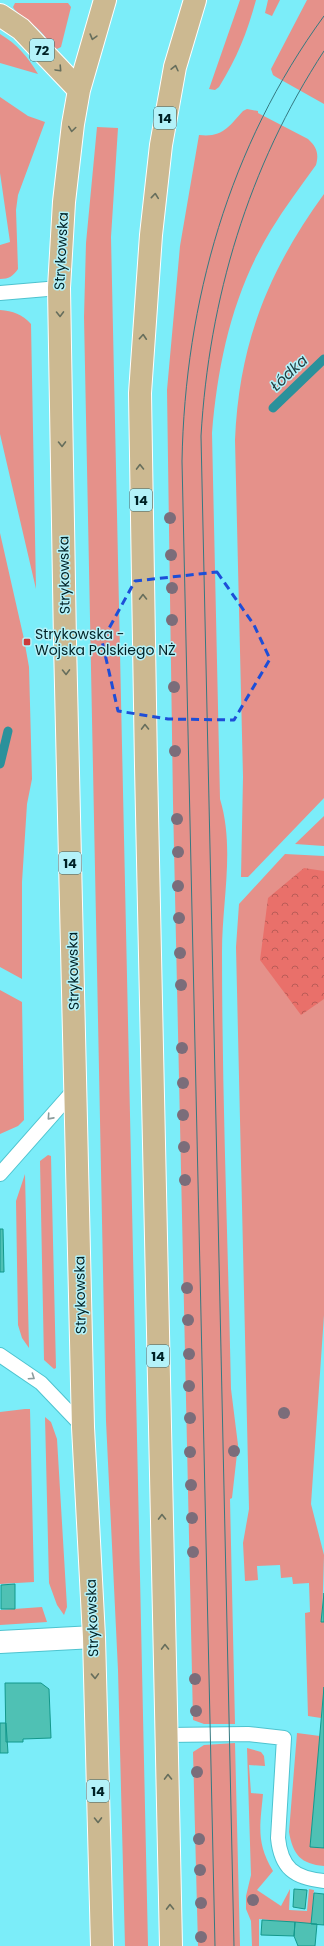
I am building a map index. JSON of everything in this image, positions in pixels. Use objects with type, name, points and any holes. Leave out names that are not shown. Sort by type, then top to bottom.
[{"type":"main road","name":"Strykowska","points":[[102,1946],[94,1637],[83,1427],[65,642],[59,288],[64,202],[72,131],[79,90],[105,0]]},
{"type":"main road","name":"14","points":[[171,1946],[146,782],[140,393],[149,258],[159,160],[175,67],[190,1]]},
{"type":"main road","name":"72","points":[[0,15],[21,29],[79,90]]},
{"type":"street","points":[[0,1642],[94,1637]]},
{"type":"lane","points":[[0,293],[59,288]]},
{"type":"lane","points":[[0,1174],[76,1088]]},
{"type":"lane","points":[[0,1355],[41,1383],[83,1427]]},
{"type":"lane","points":[[167,1735],[248,1734],[284,1738],[278,1838],[280,1853],[285,1863],[294,1873],[310,1879],[324,1881]]},
{"type":"highlighted area","points":[[217,572],[254,625],[270,659],[234,720],[168,719],[118,711],[102,641],[135,581]]},
{"type":"shaded area","points":[[240,0],[256,0],[249,23],[241,45],[219,87],[215,90],[209,89]]},
{"type":"shaded area","points":[[268,0],[280,0],[272,16],[265,13]]},
{"type":"shaded area","points":[[307,0],[324,0],[324,104],[276,77],[273,75],[271,69]]},
{"type":"shaded area","points":[[15,3],[68,3],[71,7],[61,47],[57,49],[54,47],[36,27],[17,13],[13,7]]},
{"type":"shaded area","points":[[0,34],[22,51],[38,74],[0,63]]},
{"type":"shaded area","points":[[0,97],[28,116],[45,122],[18,195],[16,210],[18,269],[10,277],[0,279],[0,245],[10,242],[0,173]]},
{"type":"shaded area","points":[[247,109],[258,111],[258,113],[308,139],[315,148],[317,157],[316,165],[271,230],[258,254],[237,302],[223,353],[218,380],[212,433],[220,799],[227,836],[227,875],[222,952],[225,1170],[231,1389],[238,1445],[232,1498],[230,1499],[235,1724],[204,1724],[193,1720],[173,803],[167,390],[180,246],[199,135],[214,135],[220,133]]},
{"type":"shaded area","points":[[97,127],[118,128],[111,237],[148,1946],[125,1946],[118,1670],[106,1421],[84,317],[86,243]]},
{"type":"shaded area","points":[[324,194],[324,798],[248,877],[241,877],[243,777],[235,440],[238,405],[250,340],[272,280],[287,251]]},
{"type":"shaded area","points":[[0,310],[17,314],[31,324],[36,589],[0,434]]},
{"type":"shaded area","points":[[0,533],[29,667],[32,779],[27,804],[22,882],[22,979],[0,967]]},
{"type":"shaded area","points":[[324,816],[324,846],[295,844]]},
{"type":"shaded area","points":[[285,854],[324,856],[324,1315],[311,1504],[324,1555],[322,1622],[324,1622],[324,1687],[321,1718],[308,1716],[305,1613],[310,1612],[309,1583],[293,1584],[292,1577],[281,1578],[280,1565],[257,1566],[258,1580],[245,1581],[243,1543],[249,1509],[236,947],[239,904]]},
{"type":"shaded area","points":[[0,990],[22,1002],[24,1120],[18,1126],[0,1134]]},
{"type":"shaded area","points":[[48,1155],[51,1156],[56,1368],[54,1369],[44,1360],[40,1161]]},
{"type":"shaded area","points":[[25,1174],[29,1348],[22,1338],[18,1325],[16,1201]]},
{"type":"shaded area","points":[[30,1409],[34,1582],[0,1584],[0,1412]]},
{"type":"shaded area","points":[[45,1417],[51,1422],[57,1439],[67,1607],[64,1615],[57,1605],[49,1583]]},
{"type":"shaded area","points":[[42,1607],[47,1622],[0,1625],[0,1610]]},
{"type":"shaded area","points":[[297,1733],[320,1736],[310,1846],[324,1848],[324,1866],[309,1863],[299,1857],[293,1847],[289,1832]]},
{"type":"shaded area","points":[[235,1743],[240,1946],[198,1946],[193,1752],[204,1745]]},
{"type":"shaded area","points":[[247,1748],[261,1752],[264,1756],[265,1766],[249,1765],[251,1793],[263,1794],[260,1834],[264,1851],[273,1871],[257,1890],[281,1906],[290,1889],[289,1910],[307,1911],[309,1889],[314,1890],[311,1924],[259,1919],[259,1946],[252,1946],[251,1921],[246,1909],[246,1896],[251,1875]]},
{"type":"green space","points":[[304,868],[324,871],[324,999],[301,1015],[260,960],[268,898]]},
{"type":"building","points":[[0,1229],[3,1229],[4,1272],[0,1272]]},
{"type":"building","points":[[15,1584],[15,1609],[1,1609],[1,1585]]},
{"type":"building","points":[[324,1593],[324,1622],[321,1622]]},
{"type":"building","points":[[5,1683],[41,1683],[49,1689],[51,1738],[23,1739],[23,1742],[6,1742]]},
{"type":"building","points":[[324,1687],[324,1848],[310,1847]]},
{"type":"building","points":[[0,1723],[6,1723],[8,1753],[0,1753]]},
{"type":"building","points":[[294,1889],[307,1890],[305,1909],[293,1907]]},
{"type":"building","points":[[314,1893],[324,1894],[324,1925],[311,1924]]},
{"type":"building","points":[[262,1920],[295,1922],[294,1936],[261,1935]]},
{"type":"building","points":[[295,1922],[317,1924],[315,1946],[298,1946],[294,1936]]},
{"type":"waterway","name":"Łódka","points":[[273,408],[324,359]]},
{"type":"waterway","name":"Łódka","points":[[0,764],[8,731]]},
{"type":"tram line","points":[[215,1946],[182,461],[185,402],[192,343],[203,285],[218,228],[238,172],[262,118],[291,66],[324,16]]},
{"type":"tram line","points":[[234,1946],[201,436],[205,385],[213,334],[223,285],[237,236],[254,188],[274,141],[297,95],[324,51]]},
{"type":"place","name":"Strykowska - Wojska Polskiego NŻ","points":[[27,642]]}]
